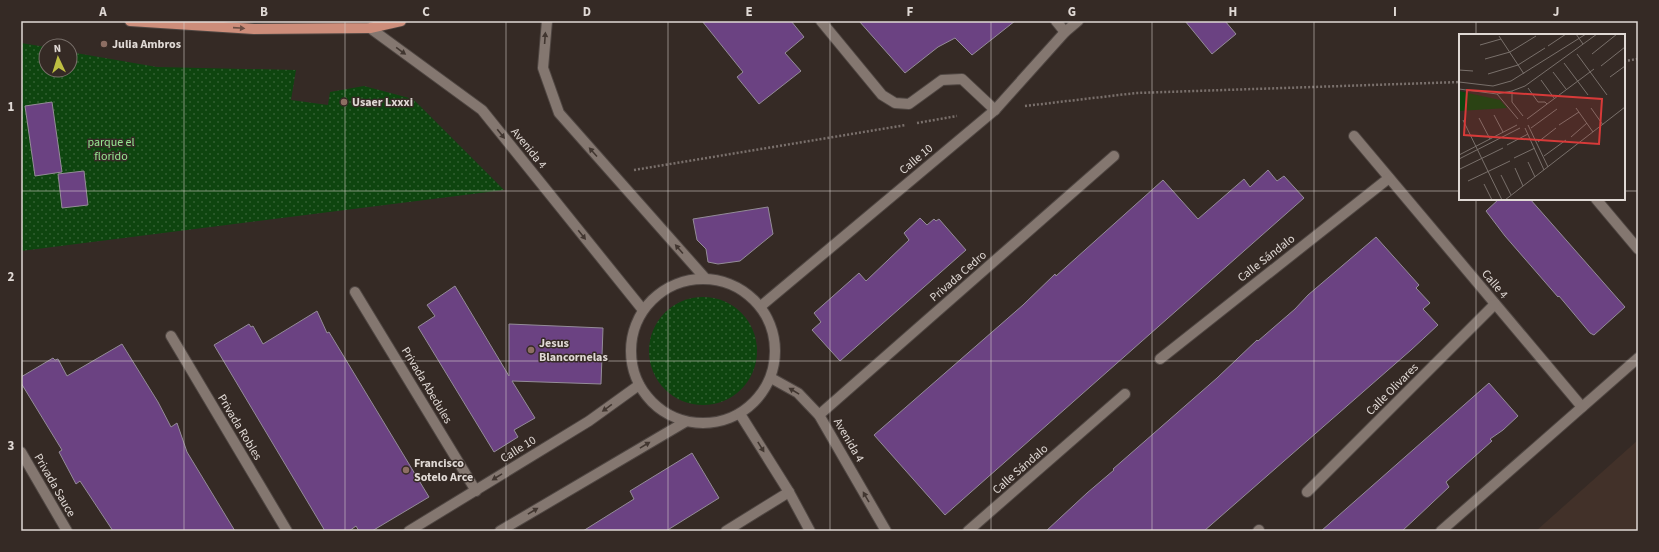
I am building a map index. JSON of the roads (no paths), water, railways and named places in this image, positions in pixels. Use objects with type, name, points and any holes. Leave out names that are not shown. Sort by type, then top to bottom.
[{"type":"main road","points":[[130,21],[254,29],[370,28],[401,21]]},
{"type":"street","points":[[547,21],[543,68],[559,113],[705,278]]},
{"type":"street","points":[[821,21],[882,96],[895,103],[909,104],[942,80],[962,79],[995,110]]},
{"type":"street","points":[[1056,21],[1065,32]]},
{"type":"street","name":"Calle 10","points":[[761,306],[995,110],[1065,32],[1078,21]]},
{"type":"street","name":"Avenida 4","points":[[370,28],[482,110],[643,310]]},
{"type":"street","name":"Calle 4","points":[[1354,136],[1582,407]]},
{"type":"street","name":"Privada Cedro","points":[[819,415],[1114,156]]},
{"type":"street","name":"Calle Sándalo","points":[[1160,359],[1389,178]]},
{"type":"street","points":[[1597,200],[1638,249]]},
{"type":"street","points":[[705,278],[726,282],[745,292],[761,306],[773,328],[776,354],[771,378],[758,399],[740,414],[713,423],[685,422],[658,408],[639,385],[632,366],[631,347],[634,328],[643,310],[655,297],[670,287],[687,281],[705,278]]},
{"type":"street","name":"Privada Abedules","points":[[355,292],[476,490]]},
{"type":"street","name":"Calle Olivares","points":[[1307,492],[1495,304]]},
{"type":"street","name":"Privada Robles","points":[[171,336],[287,531]]},
{"type":"street","points":[[1441,531],[1638,358]]},
{"type":"street","name":"Avenida 4","points":[[771,378],[798,393],[819,415],[886,531]]},
{"type":"street","name":"Calle 10","points":[[409,531],[589,421],[639,385]]},
{"type":"street","name":"Calle Sándalo","points":[[968,531],[1125,394]]},
{"type":"street","points":[[740,414],[789,492],[810,531]]},
{"type":"street","points":[[500,531],[685,422]]},
{"type":"street","name":"Privada Sauce","points":[[21,452],[67,531]]},
{"type":"street","points":[[726,531],[789,492]]},
{"type":"place","name":"Julia Ambros","points":[[104,44]]},
{"type":"place","name":"Usaer Lxxxi","points":[[344,102]]},
{"type":"place","name":"Jesus Blancornelas","points":[[531,350]]},
{"type":"place","name":"Francisco Sotelo Arce","points":[[406,470]]},
{"type":"park label","name":"parque el florido","points":[[111,149]]}]
